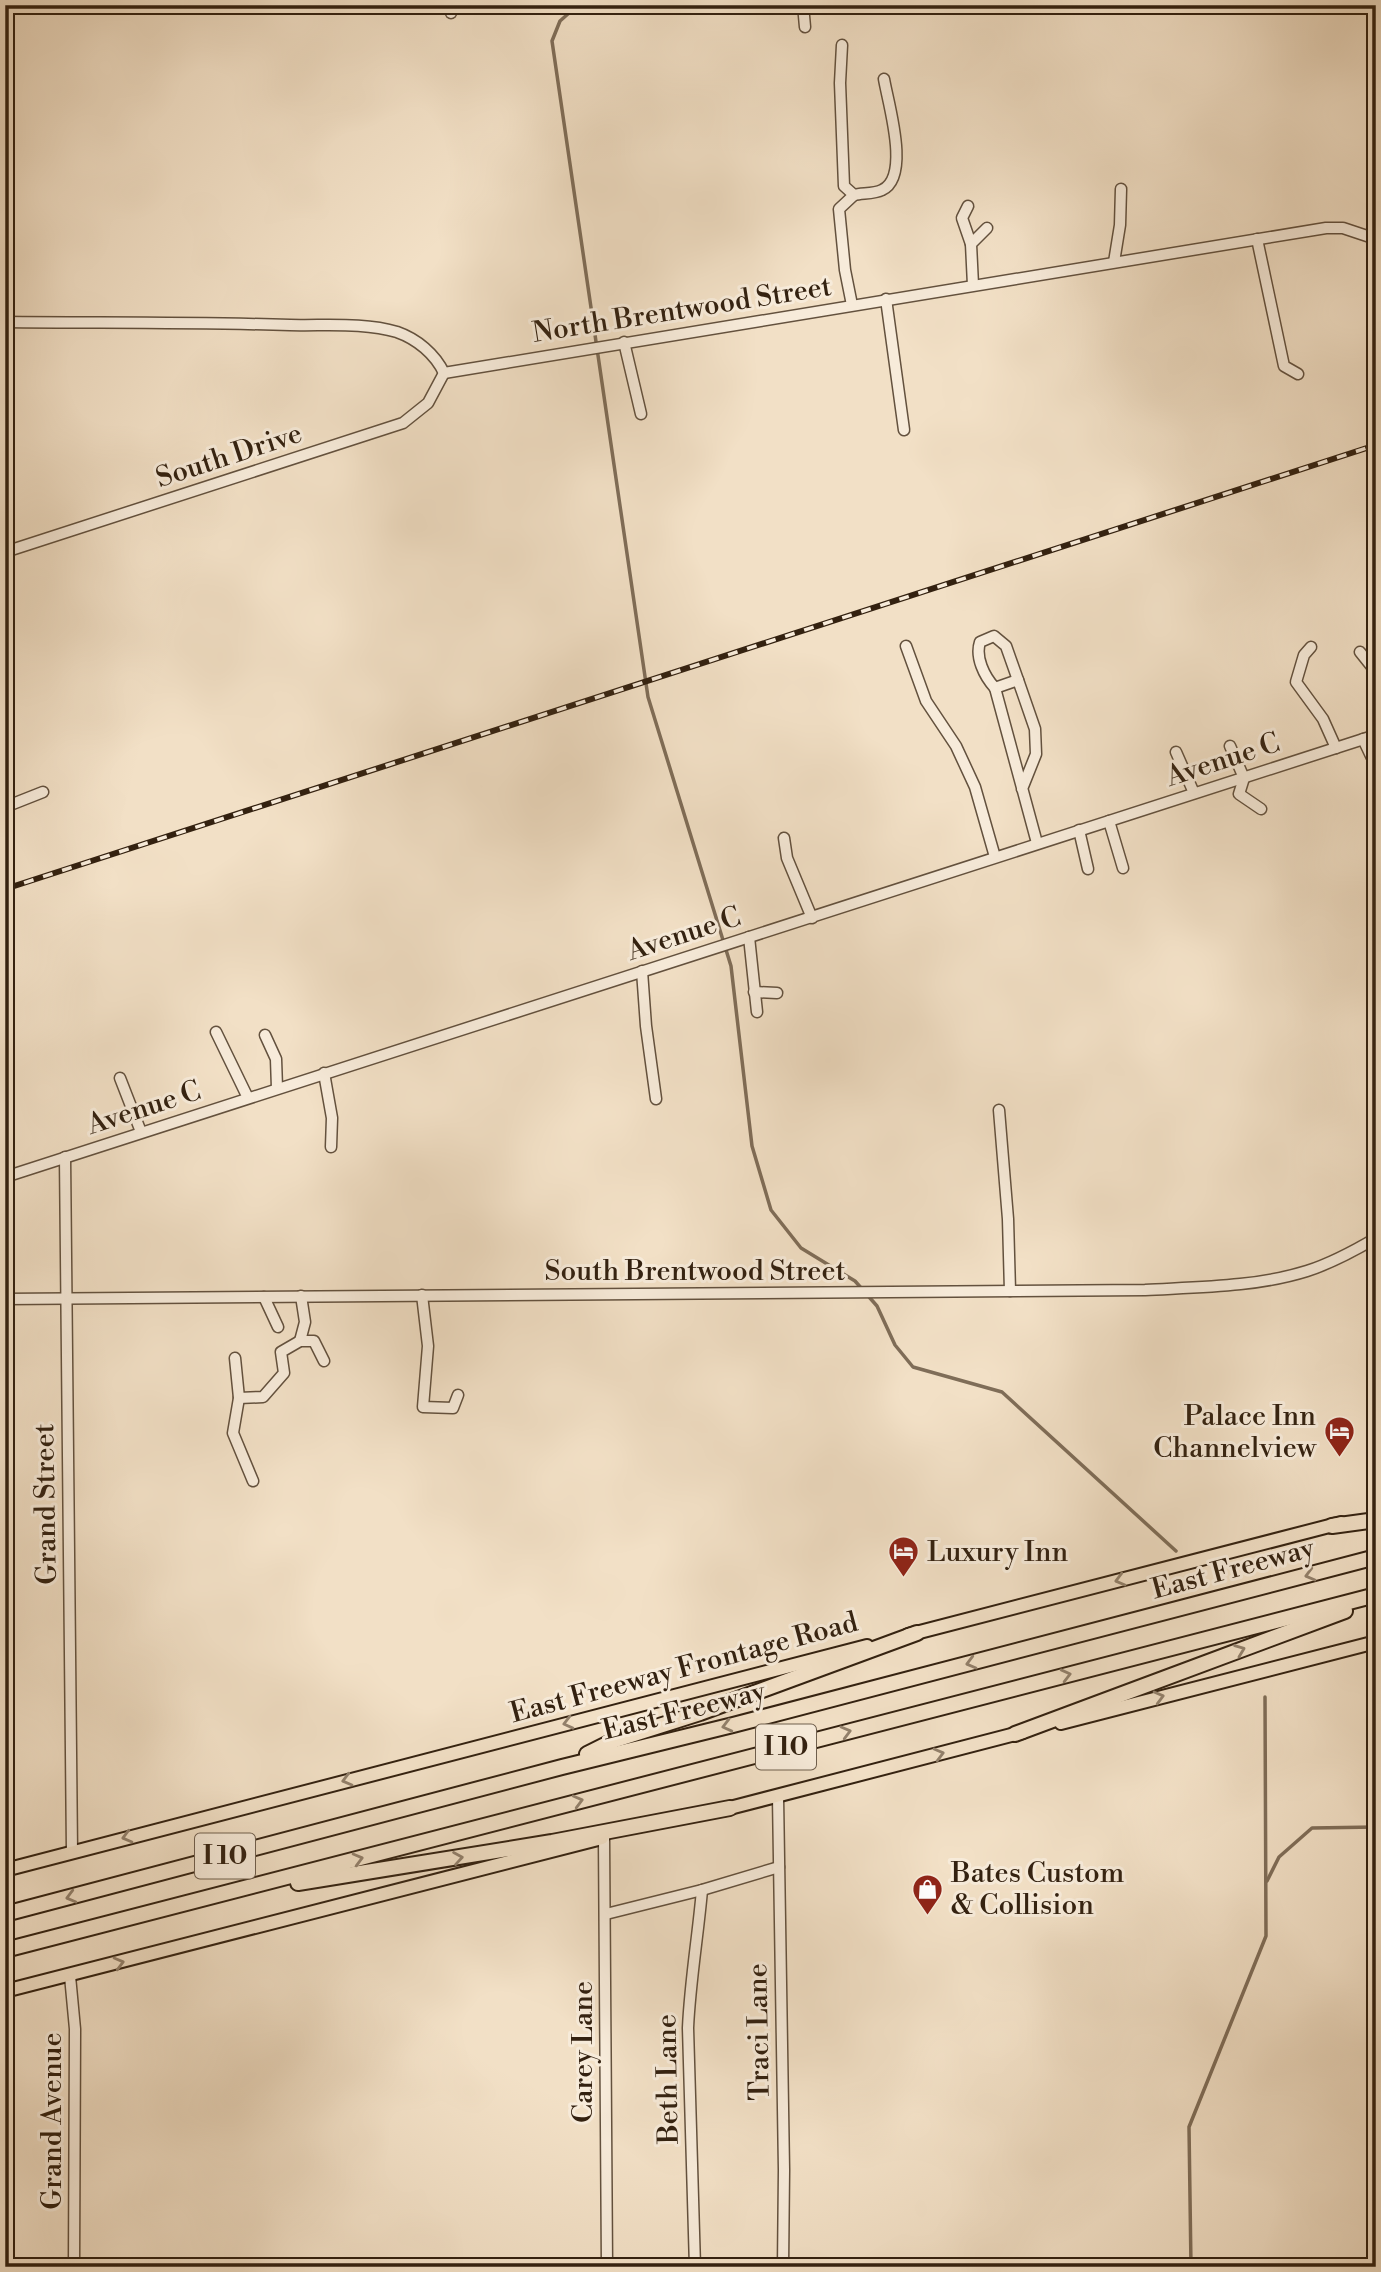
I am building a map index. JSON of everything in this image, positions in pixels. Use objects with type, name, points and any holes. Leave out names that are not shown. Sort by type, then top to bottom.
[{"type":"highway","points":[[1332,1526],[1376,1520]]},
{"type":"highway","name":"East Freeway","points":[[5,1914],[1376,1557]]},
{"type":"highway","points":[[1015,1734],[1376,1598]]},
{"type":"highway","name":"I 10","points":[[5,1951],[1376,1598]]},
{"type":"highway","points":[[562,1767],[615,1740],[700,1713],[917,1633]]},
{"type":"highway","points":[[197,1901],[552,1842],[730,1808]]},
{"type":"main road","name":"East Freeway Frontage Road","points":[[5,1870],[1376,1515]]},
{"type":"main road","points":[[5,1992],[604,1838],[778,1797],[1376,1642]]},
{"type":"main road","points":[[5,1877],[30,1870],[47,1859]]},
{"type":"street","points":[[803,5],[804,26]]},
{"type":"street","points":[[842,45],[840,83],[844,186],[854,195]]},
{"type":"street","points":[[852,305],[845,270],[839,209],[854,195],[882,190],[892,181],[897,165],[897,148],[884,79]]},
{"type":"street","points":[[1114,262],[1120,225],[1121,189]]},
{"type":"street","points":[[968,206],[962,218],[971,244],[973,285]]},
{"type":"street","name":"North Brentwood Street","points":[[444,373],[1338,227],[1376,239]]},
{"type":"street","points":[[971,244],[987,228]]},
{"type":"street","points":[[1257,239],[1284,366],[1298,374]]},
{"type":"street","points":[[886,299],[904,430]]},
{"type":"street","points":[[5,322],[230,323],[361,327],[396,332],[417,341],[438,360],[444,373]]},
{"type":"street","points":[[624,342],[641,414]]},
{"type":"street","name":"South Drive","points":[[5,552],[403,423],[428,404],[444,373]]},
{"type":"street","points":[[1022,789],[1036,754],[1035,729],[1006,646],[994,636],[980,642],[978,654],[990,683],[995,688],[1022,789],[1037,844]]},
{"type":"street","points":[[906,646],[926,701],[956,746],[975,787],[995,857]]},
{"type":"street","points":[[1311,647],[1304,655],[1296,682],[1324,719],[1336,748]]},
{"type":"street","points":[[1360,652],[1376,672]]},
{"type":"street","points":[[995,688],[1018,680]]},
{"type":"street","name":"Avenue C","points":[[5,1177],[1376,735]]},
{"type":"street","points":[[1363,739],[1373,760],[1376,808]]},
{"type":"street","points":[[1230,746],[1243,777],[1240,794],[1261,809]]},
{"type":"street","points":[[1176,752],[1194,793]]},
{"type":"street","points":[[5,807],[43,792]]},
{"type":"street","points":[[1109,821],[1123,868]]},
{"type":"street","points":[[1079,830],[1088,869]]},
{"type":"street","points":[[784,838],[788,858],[812,918]]},
{"type":"street","points":[[749,937],[757,1012]]},
{"type":"street","points":[[642,971],[656,1099]]},
{"type":"street","points":[[754,992],[778,993]]},
{"type":"street","points":[[216,1032],[247,1098]]},
{"type":"street","points":[[265,1035],[276,1059],[278,1088]]},
{"type":"street","points":[[324,1073],[332,1118],[331,1147]]},
{"type":"street","points":[[120,1078],[141,1132]]},
{"type":"street","points":[[999,1110],[1008,1219],[1010,1291]]},
{"type":"street","name":"Grand Street","points":[[65,1157],[72,1852]]},
{"type":"street","name":"South Brentwood Street","points":[[5,1298],[1175,1289],[1272,1279],[1323,1265],[1376,1238]]},
{"type":"street","points":[[422,1295],[428,1346],[423,1408],[453,1409],[458,1395]]},
{"type":"street","points":[[300,1341],[305,1322],[301,1296]]},
{"type":"street","points":[[264,1297],[278,1327]]},
{"type":"street","points":[[239,1398],[263,1397],[284,1373],[281,1352],[300,1341],[314,1341],[324,1361]]},
{"type":"street","points":[[235,1358],[239,1398],[233,1433],[253,1481]]},
{"type":"street","name":"Traci Lane","points":[[778,1797],[783,2267]]},
{"type":"street","name":"Carey Lane","points":[[604,1838],[607,2267]]},
{"type":"street","points":[[606,1914],[779,1867]]},
{"type":"street","name":"Beth Lane","points":[[695,2267],[688,2028],[702,1890]]},
{"type":"street","name":"Grand Avenue","points":[[70,1976],[75,2029],[75,2267]]},
{"type":"waterway","points":[[578,5],[560,21],[552,41],[648,697],[731,966],[752,1146],[771,1210],[801,1248],[855,1281],[877,1306],[895,1345],[913,1367],[1002,1392],[1176,1551]]},
{"type":"waterway","points":[[1191,2267],[1189,2127],[1266,1936],[1265,1697]]},
{"type":"waterway","points":[[1267,1881],[1279,1857],[1312,1828],[1376,1827]]},
{"type":"railway","points":[[5,889],[1376,445]]},
{"type":"place","name":"Palace Inn Channelview","points":[[1339,1459]]},
{"type":"place","name":"Luxury Inn","points":[[904,1579]]},
{"type":"place","name":"Bates Custom & Collision","points":[[928,1916]]}]
